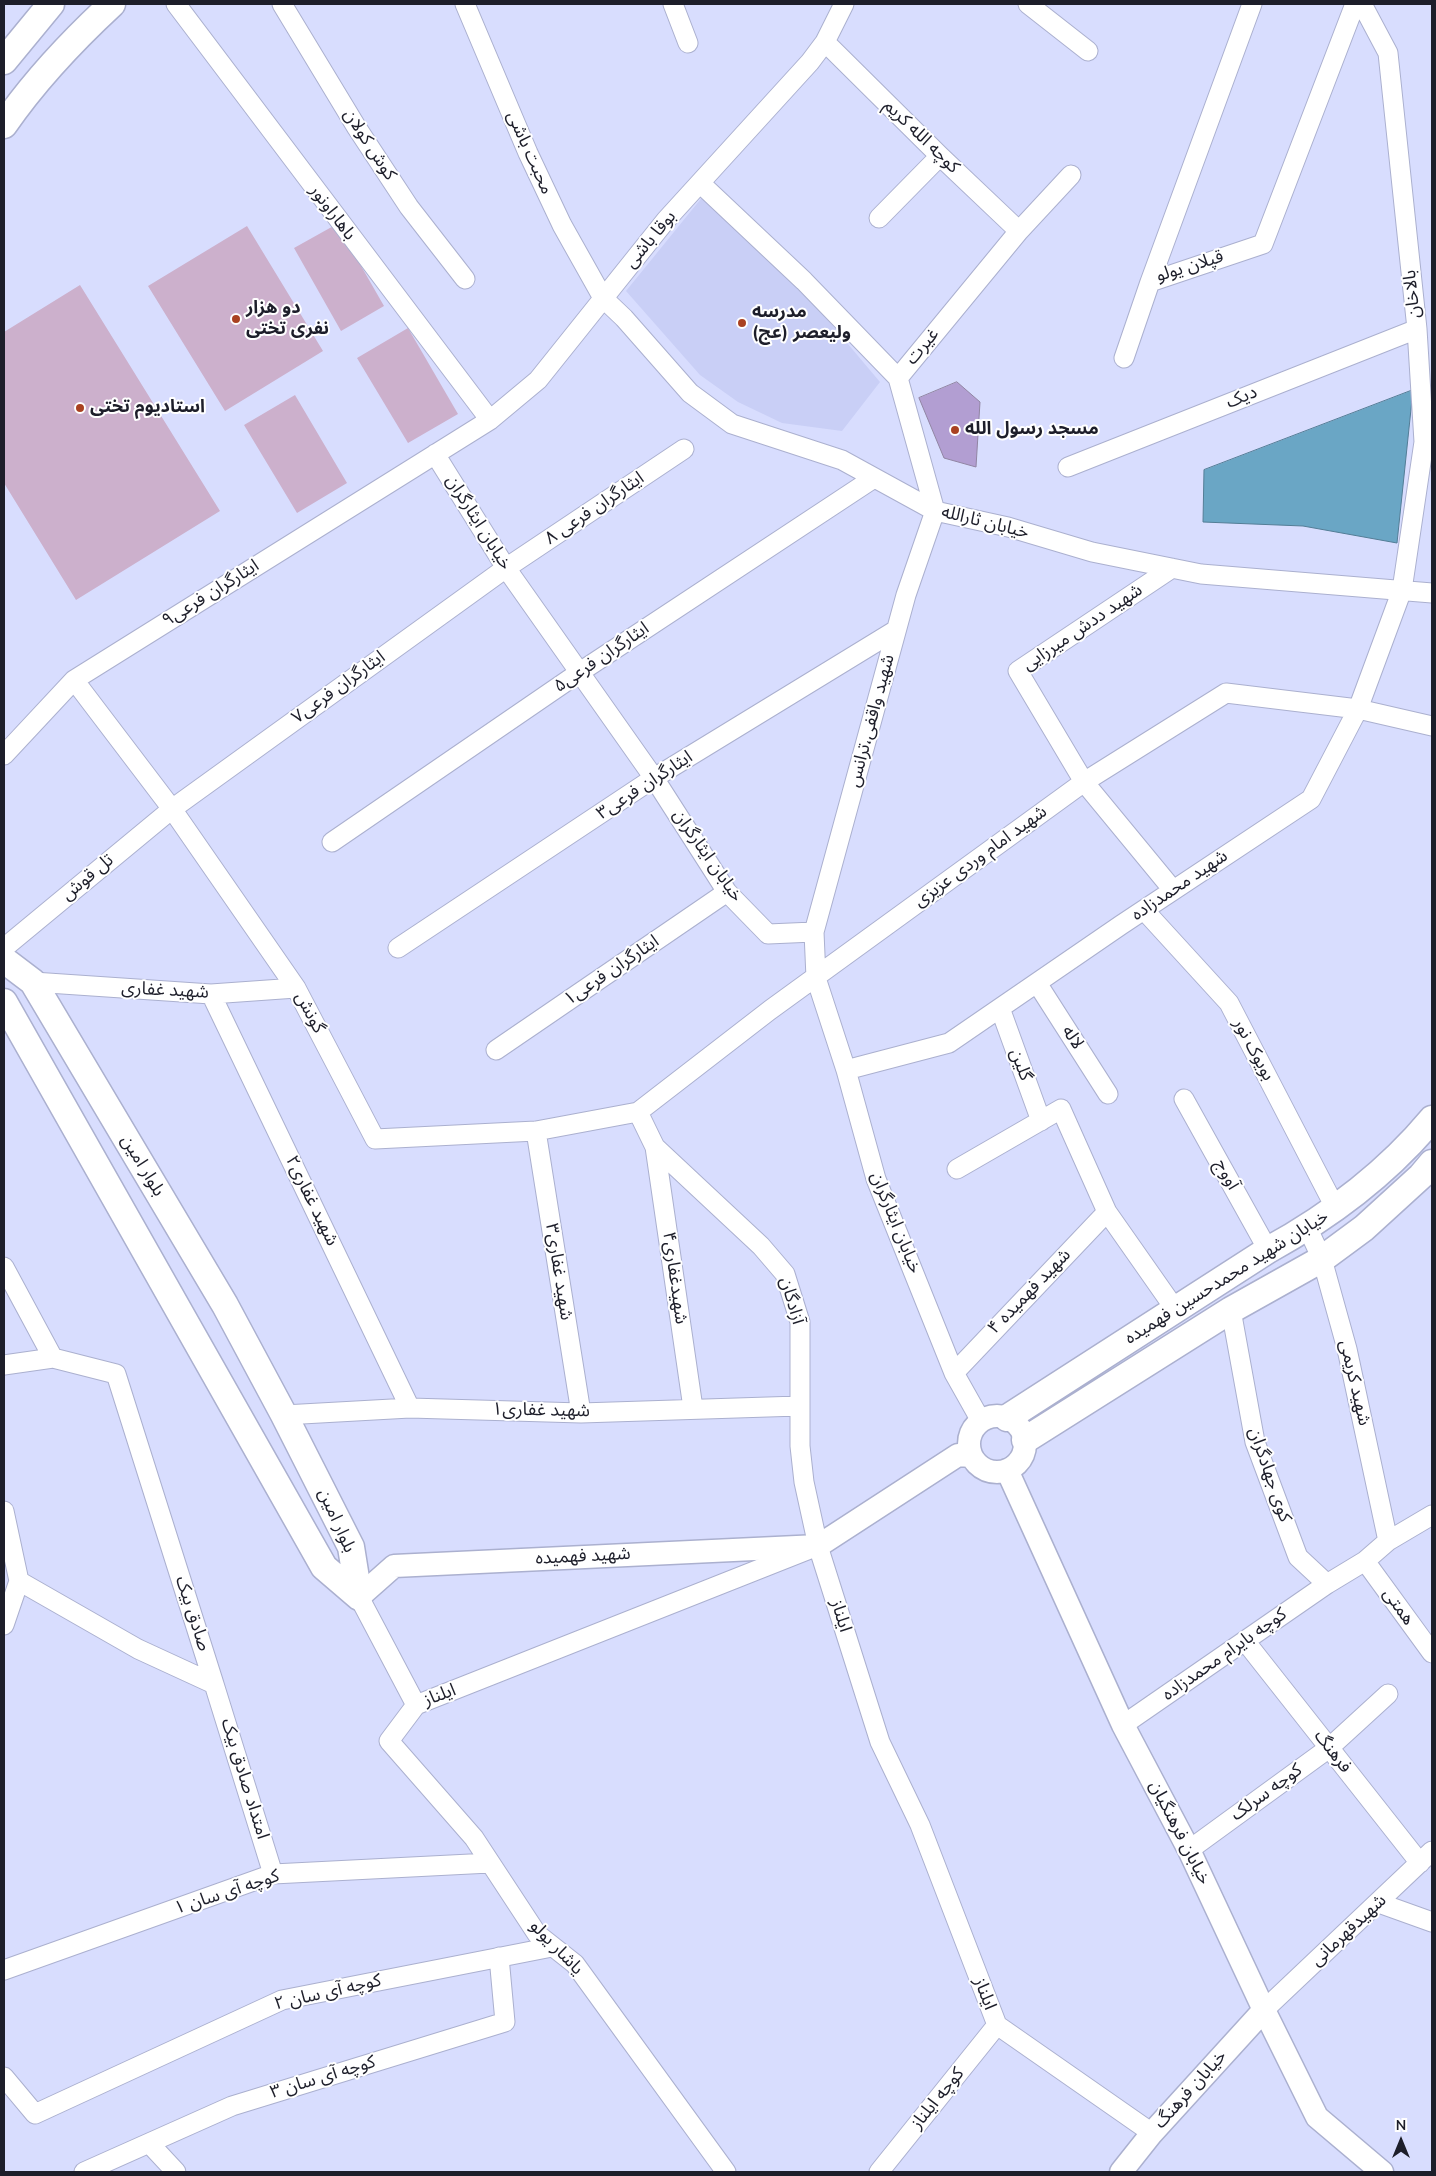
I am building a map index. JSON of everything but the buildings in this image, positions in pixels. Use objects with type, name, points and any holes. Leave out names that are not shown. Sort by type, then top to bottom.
[{"type":"main road","points":[[4,61],[51,4]]},
{"type":"main road","points":[[4,125],[23,98],[78,36],[112,4]]},
{"type":"main road","name":"بلوار امین","points":[[4,960],[33,982],[225,1305],[284,1415],[351,1547],[359,1597]]},
{"type":"main road","name":"بلوار امین","points":[[4,1002],[324,1567],[359,1597]]},
{"type":"main road","name":"خیابان شهید محمدحسین فهمیده","points":[[1007,1418],[1175,1309],[1336,1209],[1408,1148],[1432,1119]]},
{"type":"main road","name":"خیابان شهید محمدحسین فهمیده","points":[[1025,1440],[1230,1310],[1322,1260],[1364,1228],[1421,1176],[1432,1163]]},
{"type":"street","name":"باهاراونور","points":[[176,4],[490,420]]},
{"type":"street","name":"کوش کولان","points":[[282,4],[356,128],[409,207],[465,279]]},
{"type":"street","name":"محبت باشی","points":[[467,4],[528,153],[562,225],[603,298]]},
{"type":"street","points":[[672,4],[688,43]]},
{"type":"street","name":"بوقا باشی","points":[[435,454],[490,420],[538,380],[666,220],[810,62],[824,42],[844,4]]},
{"type":"street","points":[[1028,4],[1088,51]]},
{"type":"street","name":"قپلان یولو","points":[[1150,282],[1252,4]]},
{"type":"street","name":"قپلان یولو","points":[[1150,282],[1263,244],[1355,4]]},
{"type":"street","name":"بالاخان","points":[[1362,4],[1388,53],[1416,330],[1424,442],[1402,590]]},
{"type":"street","name":"کوچه الله کریم","points":[[824,42],[1019,231]]},
{"type":"street","points":[[879,218],[940,156]]},
{"type":"street","name":"غیرت","points":[[700,183],[804,281],[898,378],[1019,231],[1071,175]]},
{"type":"street","points":[[1124,358],[1150,282]]},
{"type":"street","name":"خیابان ثارالله","points":[[603,298],[624,318],[690,393],[732,424],[842,460],[935,511],[1008,528],[1092,552],[1202,574],[1432,593]]},
{"type":"street","name":"دیک","points":[[1068,467],[1416,330]]},
{"type":"street","points":[[898,378],[935,511]]},
{"type":"street","name":"ایثارگران فرعی ۸","points":[[506,568],[684,449]]},
{"type":"street","name":"خیابان ایثارگران","points":[[435,454],[506,568],[654,778],[727,892],[768,934],[814,932],[816,978],[846,1070],[876,1179],[954,1373],[981,1421]]},
{"type":"street","name":"ایثارگران فرعی۹","points":[[4,755],[74,680],[435,454]]},
{"type":"street","name":"ایثارگران فرعی۵","points":[[332,842],[580,672],[874,478]]},
{"type":"street","name":"شهید واقفی،ترانس","points":[[814,932],[906,595],[935,511]]},
{"type":"street","name":"ایثارگران فرعی۷","points":[[172,809],[506,568]]},
{"type":"street","name":"شهید ددش میرزایی","points":[[1172,568],[1018,671],[1084,782],[1173,890]]},
{"type":"street","name":"شهید محمدزاده","points":[[846,1070],[950,1043],[1173,890],[1310,799],[1358,709],[1402,590]]},
{"type":"street","name":"ایثارگران فرعی۳","points":[[398,948],[654,778],[896,630]]},
{"type":"street","name":"گونش","points":[[74,680],[172,809],[296,988],[374,1139],[536,1131],[638,1112]]},
{"type":"street","name":"شهید امام وردی عزیزی","points":[[638,1112],[770,1010],[1084,782],[1226,693],[1358,709],[1432,726]]},
{"type":"street","name":"تل قوش","points":[[4,948],[172,809]]},
{"type":"street","name":"ایثارگران فرعی۱","points":[[496,1050],[727,892]]},
{"type":"street","name":"بویوک نور","points":[[1144,910],[1229,1003],[1336,1209]]},
{"type":"street","name":"شهید غفاری","points":[[33,982],[211,994],[296,988]]},
{"type":"street","name":"لاله","points":[[1036,983],[1108,1094]]},
{"type":"street","name":"شهید غفاری۲","points":[[211,994],[410,1408]]},
{"type":"street","name":"گلین","points":[[1000,1008],[1040,1121]]},
{"type":"street","name":"آووج","points":[[1184,1099],[1268,1250]]},
{"type":"street","points":[[957,1169],[1061,1109],[1107,1212],[1175,1309]]},
{"type":"street","name":"آزادگان","points":[[638,1112],[655,1147],[761,1246],[785,1274],[800,1322],[800,1446],[804,1482],[818,1546]]},
{"type":"street","name":"شهید غفاری۳","points":[[536,1131],[581,1412]]},
{"type":"street","name":"شهیدغفاری۴","points":[[655,1147],[693,1408]]},
{"type":"street","name":"شهید فهمیده ۴","points":[[954,1373],[1107,1212]]},
{"type":"street","name":"شهید کریمی","points":[[1308,1228],[1322,1260],[1347,1349],[1388,1541]]},
{"type":"street","points":[[4,1267],[53,1358]]},
{"type":"street","name":"کوی جهادگران","points":[[1230,1310],[1255,1442],[1298,1557],[1327,1584]]},
{"type":"street","name":"صادق بیک","points":[[4,1365],[53,1358],[116,1374],[214,1684]]},
{"type":"street","name":"شهید غفاری۱","points":[[284,1415],[410,1408],[581,1412],[799,1406]]},
{"type":"street","points":[[988,1417],[1007,1418],[1020,1429],[1025,1440],[1023,1454],[1018,1462],[1007,1470],[994,1472],[985,1470],[971,1456],[968,1447],[969,1437],[973,1429],[988,1417]]},
{"type":"street","points":[[818,1546],[958,1455],[971,1456]]},
{"type":"street","name":"خیابان فرهنگیان","points":[[1007,1470],[1123,1725],[1189,1850],[1264,2010],[1317,2117],[1382,2172]]},
{"type":"street","points":[[4,1511],[19,1581],[4,1625]]},
{"type":"street","points":[[1327,1584],[1365,1561],[1388,1541],[1432,1515]]},
{"type":"street","name":"شهید فهمیده","points":[[359,1597],[394,1566],[818,1546]]},
{"type":"street","name":"ایلناز","points":[[359,1597],[416,1705],[818,1546],[880,1742],[920,1825],[996,2025],[1152,2133]]},
{"type":"street","name":"همتی","points":[[1365,1561],[1432,1653]]},
{"type":"street","name":"صادق بیک","points":[[19,1581],[138,1649],[214,1684]]},
{"type":"street","name":"کوچه بایرام محمدزاده","points":[[1123,1725],[1327,1584]]},
{"type":"street","name":"فرهنگ","points":[[1245,1641],[1329,1748],[1426,1857]]},
{"type":"street","name":"امتداد صادق بیک","points":[[214,1684],[273,1874]]},
{"type":"street","name":"کوچه سرلک","points":[[1189,1850],[1329,1748],[1388,1694]]},
{"type":"street","name":"یاشار یولو","points":[[416,1705],[389,1741],[474,1838],[537,1934],[575,1964],[726,2172]]},
{"type":"street","name":"شهیدقهرمانی","points":[[1264,2010],[1426,1857]]},
{"type":"street","name":"کوچه آی سان ۱","points":[[4,1970],[273,1874],[490,1863]]},
{"type":"street","points":[[1379,1902],[1432,1922]]},
{"type":"street","name":"کوچه آی سان ۲","points":[[4,2077],[34,2114],[282,2000],[552,1946]]},
{"type":"street","name":"کوچه آی سان ۳","points":[[84,2172],[232,2106],[505,2022],[499,1957]]},
{"type":"street","name":"خیابان فرهنگ","points":[[1121,2172],[1152,2133],[1264,2010]]},
{"type":"street","name":"کوچه ایلناز","points":[[879,2172],[996,2025]]},
{"type":"street","points":[[149,2143],[176,2172]]},
{"type":"shaded area","name":"مدرسه ولیعصر (عج)","points":[[704,195],[815,305],[880,382],[842,431],[782,423],[738,402],[700,375],[626,291]]},
{"type":"shaded area","points":[[337,224],[384,306],[341,331],[294,248]]},
{"type":"shaded area","name":"دو هزار نفری تختی","points":[[247,226],[323,351],[225,411],[148,286]]},
{"type":"shaded area","name":"استادیوم تختی","points":[[80,285],[220,511],[76,600],[4,483],[4,332]]},
{"type":"shaded area","points":[[408,328],[458,414],[408,443],[357,358]]},
{"type":"shaded area","points":[[1413,390],[1397,543],[1303,526],[1203,522],[1204,470]]},
{"type":"shaded area","points":[[295,395],[347,483],[297,513],[244,425]]},
{"type":"place","name":"دو هزار نفری تختی","points":[[236,319]]},
{"type":"place","name":"مدرسه ولیعصر (عج)","points":[[742,323]]},
{"type":"place","name":"استادیوم تختی","points":[[80,408]]},
{"type":"place","name":"مسجد رسول الله","points":[[955,430]]}]
